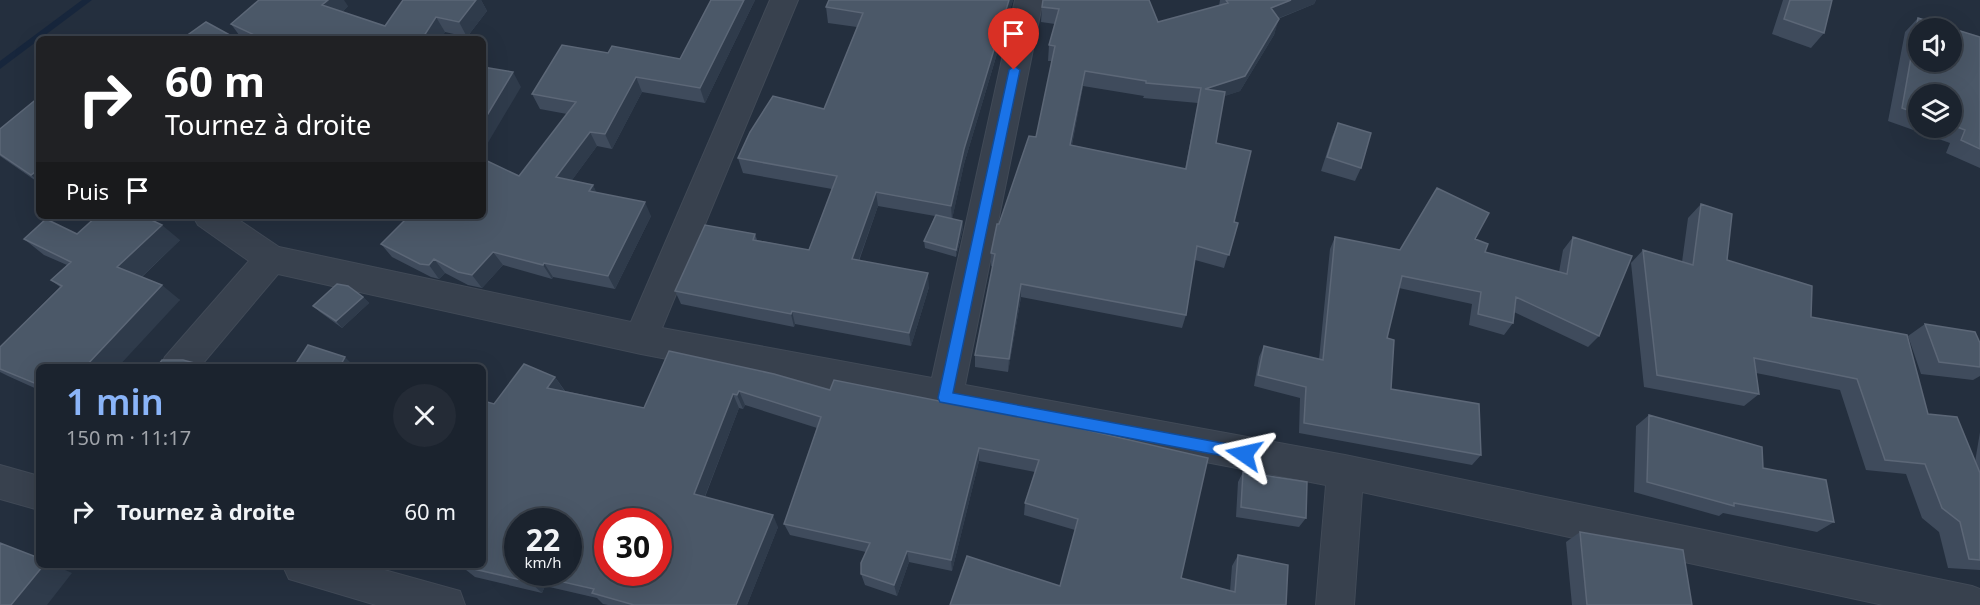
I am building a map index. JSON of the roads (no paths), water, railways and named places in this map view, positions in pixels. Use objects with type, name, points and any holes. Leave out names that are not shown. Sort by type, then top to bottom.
[{"type":"street","points":[[641,339],[784,0]]},
{"type":"street","points":[[945,398],[1029,0]]},
{"type":"street","points":[[214,219],[271,259],[641,339],[1345,472],[1972,605]]},
{"type":"street","points":[[180,364],[271,259]]},
{"type":"street","points":[[1335,605],[1345,472]]},
{"type":"street","points":[[0,482],[36,492]]},
{"type":"street","points":[[309,568],[446,605]]},
{"type":"waterway","points":[[40,36],[88,0]]},
{"type":"waterway","points":[[0,66],[36,39]]}]
